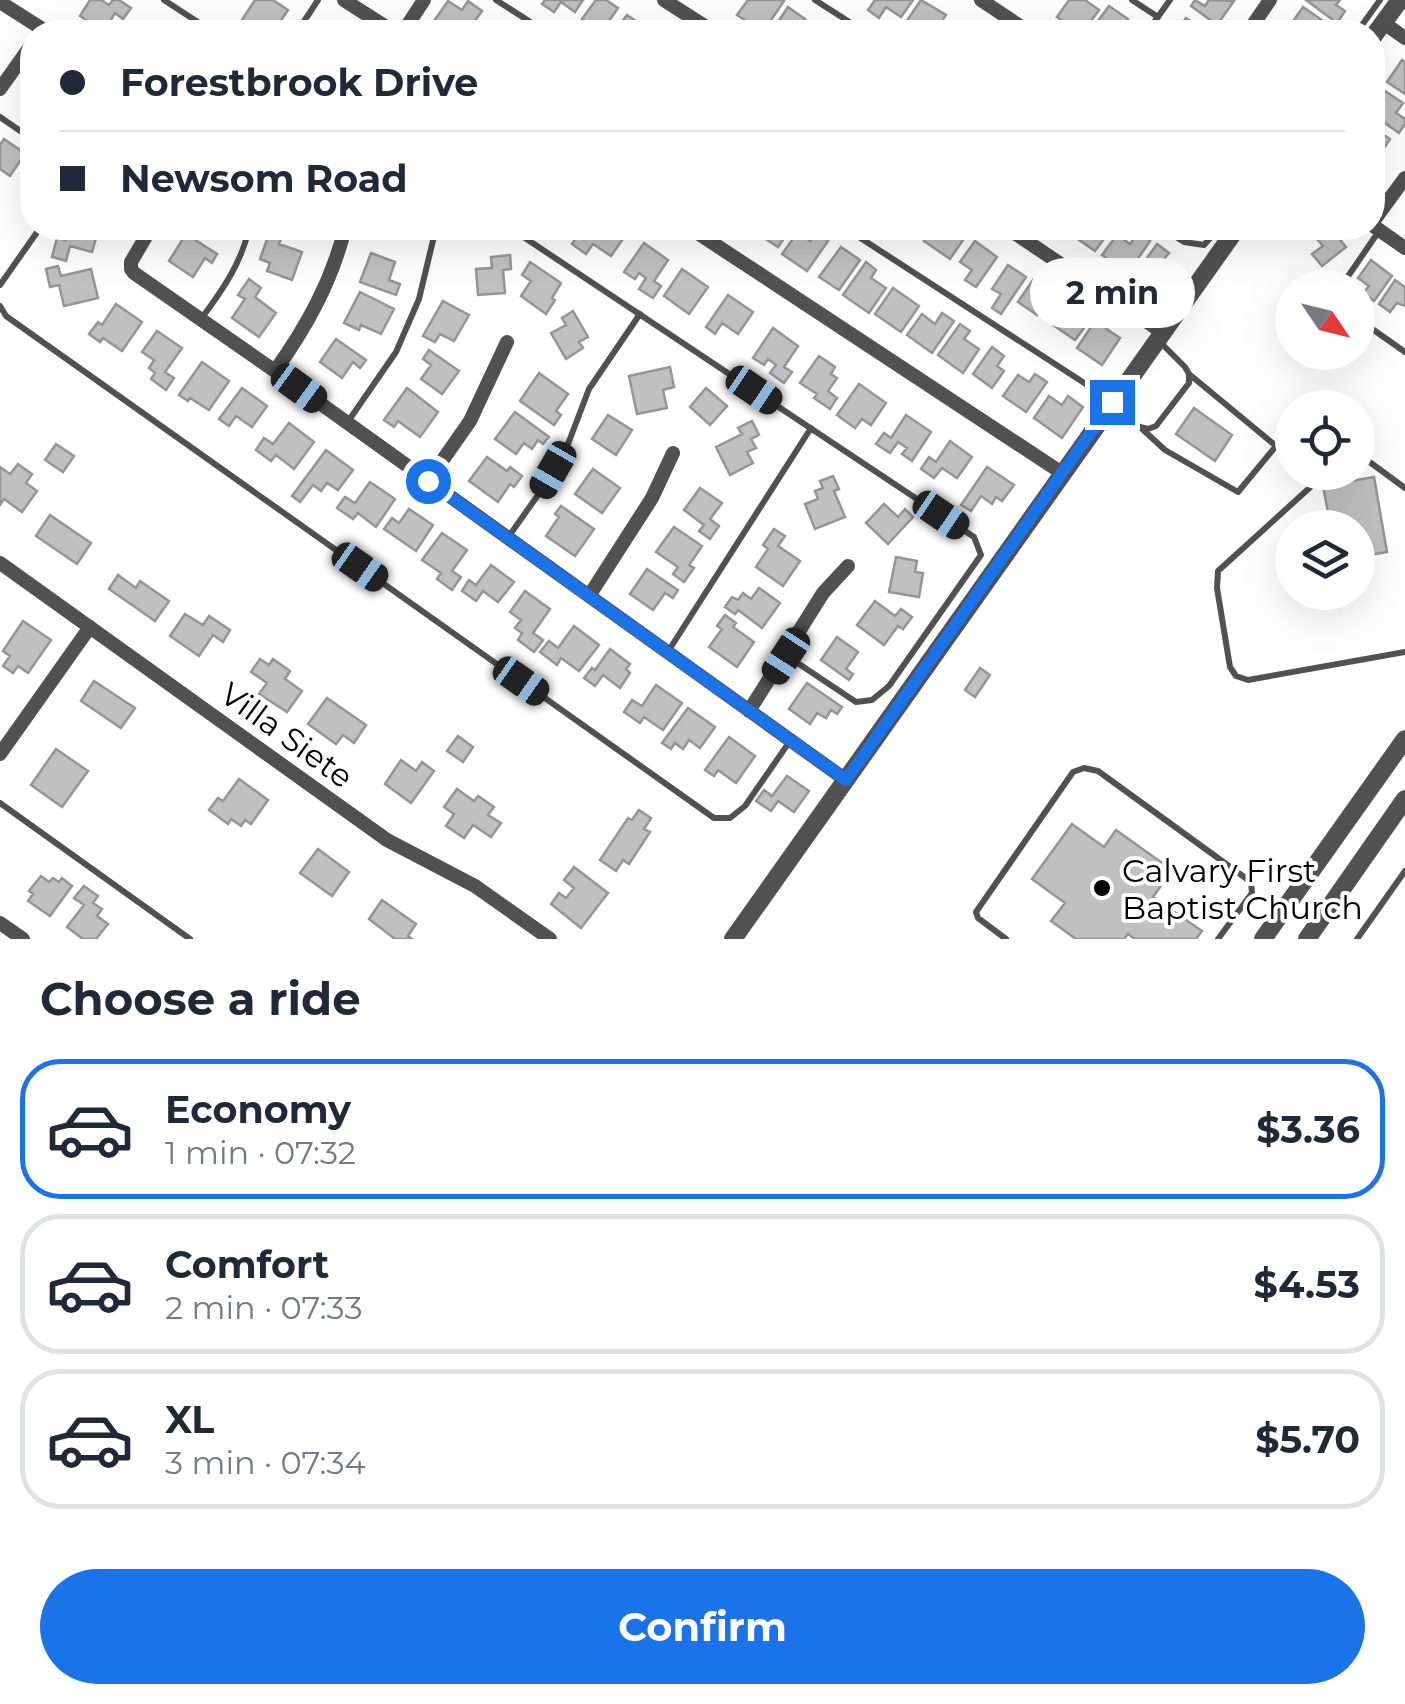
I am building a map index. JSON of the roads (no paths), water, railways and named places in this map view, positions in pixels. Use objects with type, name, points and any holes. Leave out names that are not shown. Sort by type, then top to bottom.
[{"type":"street","points":[[344,0],[375,20]]},
{"type":"street","points":[[664,0],[695,20]]},
{"type":"street","points":[[980,0],[1011,20]]},
{"type":"street","points":[[1385,20],[1400,0]]},
{"type":"street","points":[[0,2],[26,20]]},
{"type":"street","points":[[0,89],[20,61]]},
{"type":"street","points":[[1385,210],[1405,178]]},
{"type":"street","points":[[144,240],[131,269],[846,780]]},
{"type":"street","points":[[275,371],[326,288],[341,240]]},
{"type":"street","points":[[708,240],[1062,472]]},
{"type":"street","points":[[1024,240],[1159,336]]},
{"type":"street","points":[[733,939],[1228,240]]},
{"type":"street","points":[[428,481],[470,421],[508,342]]},
{"type":"street","points":[[589,596],[652,498],[673,453]]},
{"type":"street","name":"Villa Siete","points":[[0,563],[387,840],[475,886],[550,939]]},
{"type":"street","points":[[750,711],[823,593],[848,566]]},
{"type":"street","points":[[0,754],[90,627]]},
{"type":"street","points":[[1264,939],[1405,740]]},
{"type":"street","points":[[1314,937],[1405,799]]},
{"type":"street","points":[[0,923],[23,939]]},
{"type":"lane","points":[[164,0],[195,20]]},
{"type":"lane","points":[[496,0],[527,20]]},
{"type":"lane","points":[[815,0],[846,20]]},
{"type":"lane","points":[[1132,0],[1158,17]]},
{"type":"lane","points":[[1156,20],[1170,0]]},
{"type":"lane","points":[[0,285],[32,240]]},
{"type":"lane","points":[[201,319],[226,286],[246,240]]},
{"type":"lane","points":[[347,423],[396,352],[419,298],[433,240]]},
{"type":"lane","points":[[528,240],[974,537],[982,555],[888,686],[872,700],[856,702],[786,656]]},
{"type":"lane","points":[[863,240],[1111,404],[1164,450],[1238,492],[1276,446],[1189,374],[1159,336]]},
{"type":"lane","points":[[1181,240],[1204,245],[1211,240]]},
{"type":"lane","points":[[1350,270],[1367,240]]},
{"type":"lane","points":[[0,306],[6,316],[38,339],[714,818],[730,818],[745,806],[790,740]]},
{"type":"lane","points":[[507,538],[568,444],[589,389],[640,314]]},
{"type":"lane","points":[[1375,331],[1405,352]]},
{"type":"lane","points":[[1140,427],[1156,426],[1188,383],[1189,374]]},
{"type":"lane","points":[[668,652],[811,428]]},
{"type":"lane","points":[[1375,466],[1405,488]]},
{"type":"lane","points":[[1306,490],[1218,571],[1217,588],[1230,667],[1236,676],[1248,680],[1405,652]]},
{"type":"lane","points":[[1006,939],[978,918],[976,912],[1074,772],[1084,768],[1098,771],[1252,882],[1252,892],[1218,939]]},
{"type":"lane","points":[[0,803],[190,939]]},
{"type":"lane","points":[[1357,939],[1405,871]]},
{"type":"place","name":"Calvary First Baptist Church","points":[[1102,888]]}]
